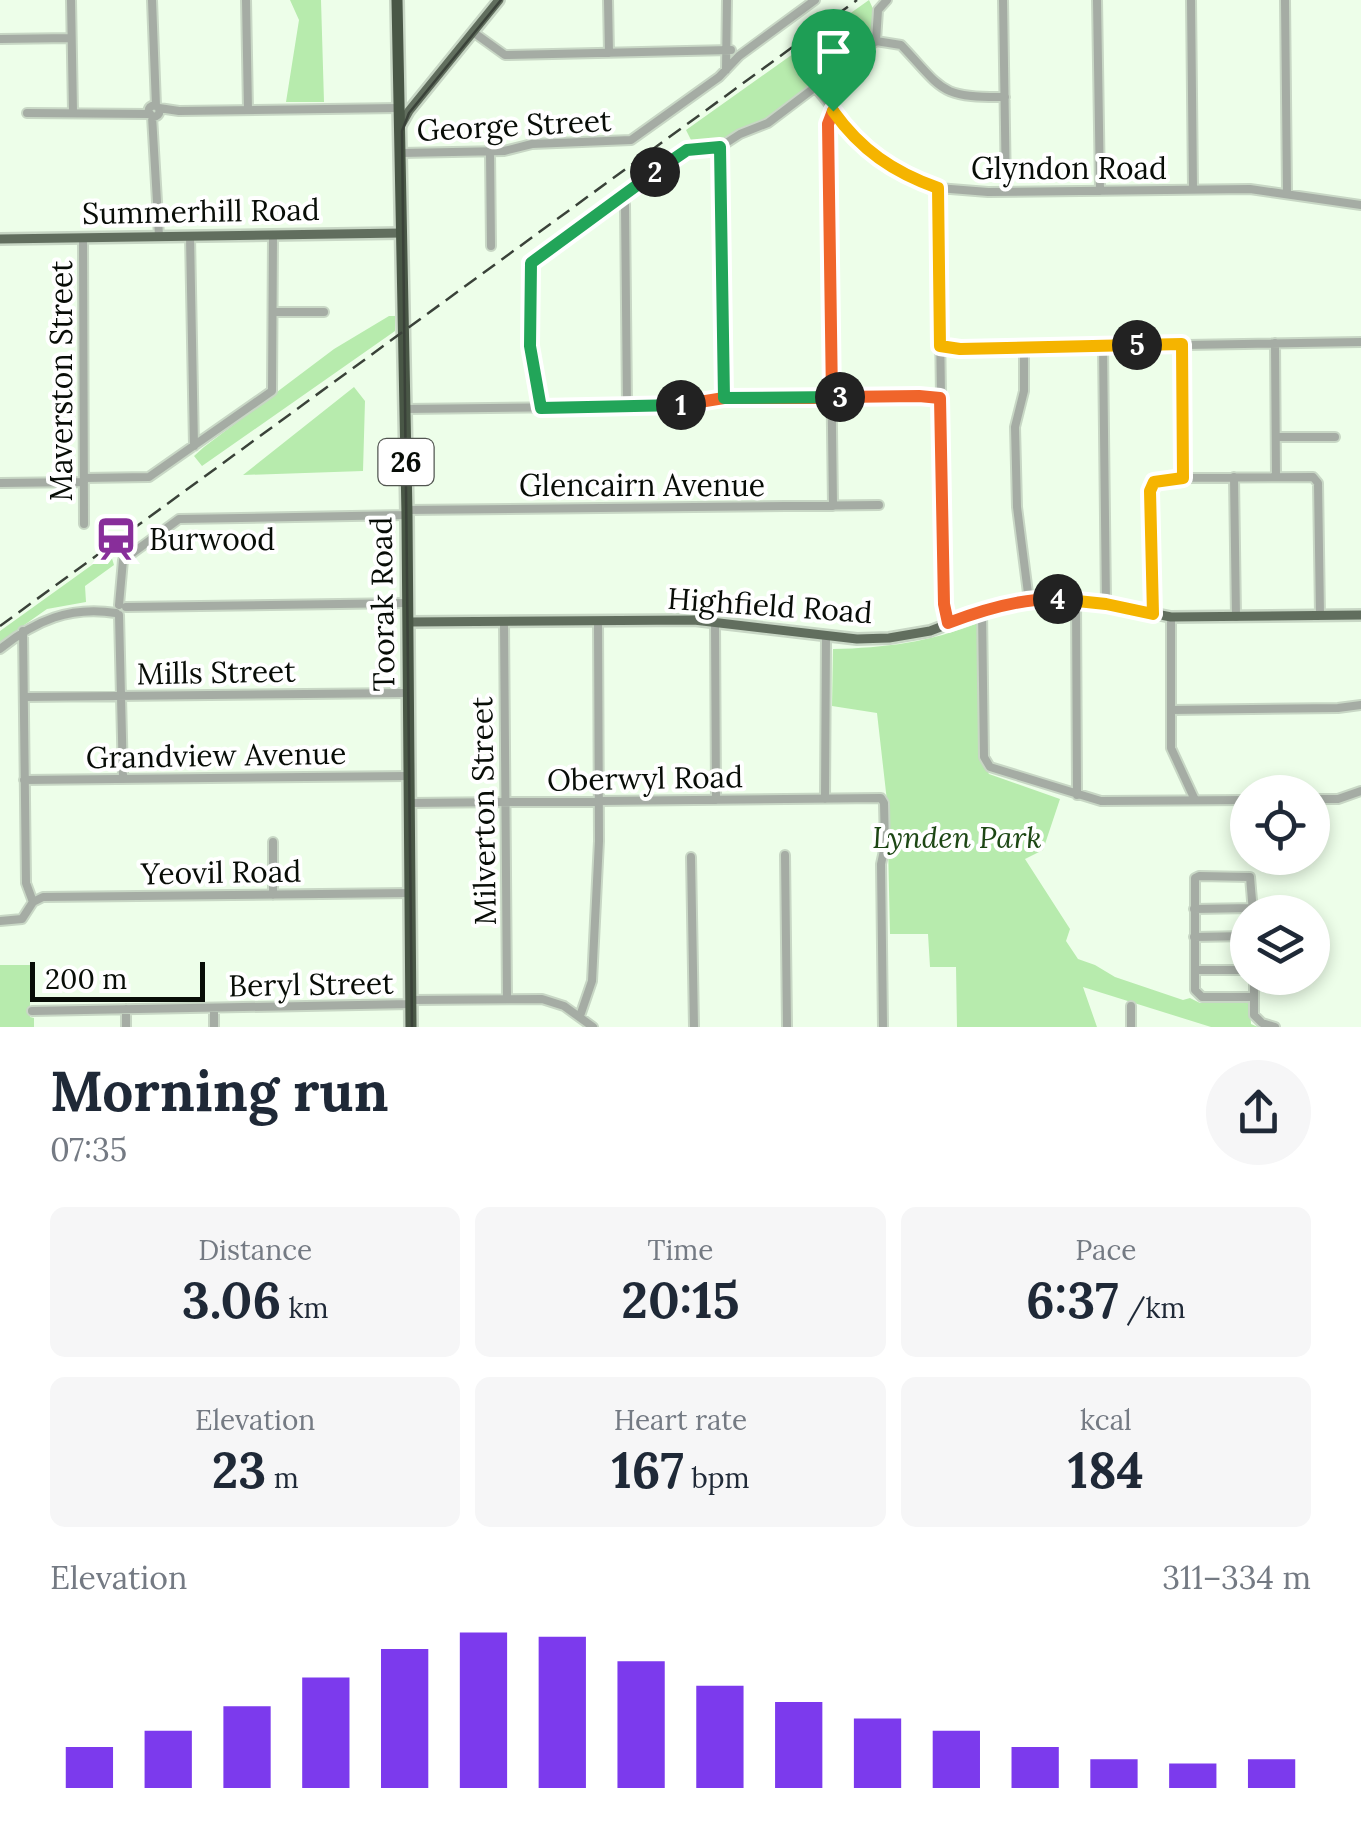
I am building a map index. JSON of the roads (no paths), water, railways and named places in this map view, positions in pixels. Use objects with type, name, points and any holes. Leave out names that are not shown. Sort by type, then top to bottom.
[{"type":"highway","name":"Toorak Road","points":[[397,0],[411,1027]]},
{"type":"main road","points":[[400,132],[417,101],[499,0]]},
{"type":"main road","points":[[399,93],[405,102],[417,101]]},
{"type":"main road","name":"Summerhill Road","points":[[0,238],[402,233]]},
{"type":"main road","name":"Highfield Road","points":[[408,622],[715,622],[826,638],[889,638],[1029,600],[1076,600],[1171,617],[1361,615]]},
{"type":"street","points":[[71,0],[73,112]]},
{"type":"street","points":[[152,0],[157,236]]},
{"type":"street","points":[[246,0],[248,110]]},
{"type":"street","points":[[608,0],[609,53]]},
{"type":"street","points":[[727,0],[732,52]]},
{"type":"street","points":[[473,32],[503,54],[732,52],[815,0]]},
{"type":"street","points":[[876,41],[878,10],[887,0]]},
{"type":"street","points":[[1003,0],[1006,192]]},
{"type":"street","points":[[1097,0],[1100,191]]},
{"type":"street","points":[[1191,0],[1194,190]]},
{"type":"street","points":[[1284,0],[1287,193]]},
{"type":"street","points":[[0,39],[72,38]]},
{"type":"street","points":[[541,408],[530,346],[530,266],[684,151],[720,147],[772,120],[876,41],[901,45],[925,75],[948,91],[973,97],[1005,97]]},
{"type":"street","name":"George Street","points":[[400,153],[490,152],[529,144],[629,141],[726,70],[732,52]]},
{"type":"street","name":"Glyndon Road","points":[[816,88],[850,134],[878,160],[900,174],[938,188],[1006,192],[1287,193],[1361,205]]},
{"type":"street","points":[[27,113],[399,108]]},
{"type":"street","points":[[833,111],[828,124],[833,506]]},
{"type":"street","points":[[720,147],[724,398]]},
{"type":"street","points":[[490,152],[491,246]]},
{"type":"street","points":[[938,188],[944,604],[948,623]]},
{"type":"street","points":[[622,196],[627,406]]},
{"type":"street","points":[[0,483],[149,477],[272,391],[273,235]]},
{"type":"street","points":[[190,236],[194,446]]},
{"type":"street","name":"Maverston Street","points":[[83,238],[84,524]]},
{"type":"street","points":[[274,312],[324,312]]},
{"type":"street","points":[[940,350],[1361,342]]},
{"type":"street","points":[[1275,343],[1276,476]]},
{"type":"street","points":[[1182,344],[1183,478]]},
{"type":"street","points":[[1104,346],[1106,604]]},
{"type":"street","points":[[1024,348],[1024,391],[1016,421],[1016,445],[1018,514],[1029,600]]},
{"type":"street","points":[[405,409],[679,406],[724,398],[940,396]]},
{"type":"street","points":[[1276,437],[1334,436]]},
{"type":"street","points":[[1153,614],[1150,491],[1154,482],[1312,476],[1318,482],[1320,616]]},
{"type":"street","points":[[1234,478],[1236,616]]},
{"type":"street","name":"Glencairn Avenue","points":[[122,610],[122,564],[126,557],[176,520],[406,512],[879,506]]},
{"type":"street","points":[[1076,600],[1077,795]]},
{"type":"street","points":[[0,649],[23,631],[65,613],[408,603]]},
{"type":"street","points":[[122,610],[123,778]]},
{"type":"street","points":[[982,611],[984,758],[990,767],[1100,802],[1230,800]]},
{"type":"street","points":[[1171,617],[1171,748],[1195,800]]},
{"type":"street","name":"Milverton Street","points":[[504,622],[506,999]]},
{"type":"street","points":[[593,1027],[580,1016],[592,981],[600,802],[598,622]]},
{"type":"street","points":[[715,622],[716,800]]},
{"type":"street","points":[[0,921],[22,919],[34,902],[26,883],[23,631]]},
{"type":"street","points":[[825,798],[826,638]]},
{"type":"street","name":"Mills Street","points":[[24,698],[408,692]]},
{"type":"street","points":[[1171,710],[1361,705]]},
{"type":"street","name":"Grandview Avenue","points":[[24,780],[409,776]]},
{"type":"street","points":[[1330,799],[1361,792]]},
{"type":"street","name":"Oberwyl Road","points":[[409,804],[881,798],[885,846],[881,864],[883,1027]]},
{"type":"street","points":[[272,842],[273,894]]},
{"type":"street","points":[[784,855],[787,1027]]},
{"type":"street","points":[[691,856],[694,1027]]},
{"type":"street","points":[[1252,895],[1250,877],[1199,876],[1194,882],[1195,990],[1202,997],[1254,997],[1257,1020],[1275,1027]]},
{"type":"street","name":"Yeovil Road","points":[[34,902],[40,897],[410,893]]},
{"type":"street","points":[[1194,909],[1230,910]]},
{"type":"street","points":[[1194,937],[1230,936]]},
{"type":"street","points":[[1195,970],[1230,970]]},
{"type":"street","name":"Beryl Street","points":[[32,1010],[506,999],[554,1002],[580,1016]]},
{"type":"street","points":[[1131,1006],[1131,1027]]},
{"type":"street","points":[[214,1008],[214,1027]]},
{"type":"street","points":[[126,1009],[126,1027]]},
{"type":"tram line","points":[[412,1027],[402,131],[409,113],[501,0]]},
{"type":"railway","points":[[0,626],[857,0]]},
{"type":"place","name":"Burwood","points":[[116,539]]},
{"type":"park label","name":"Lynden Park","points":[[957,837]]}]
